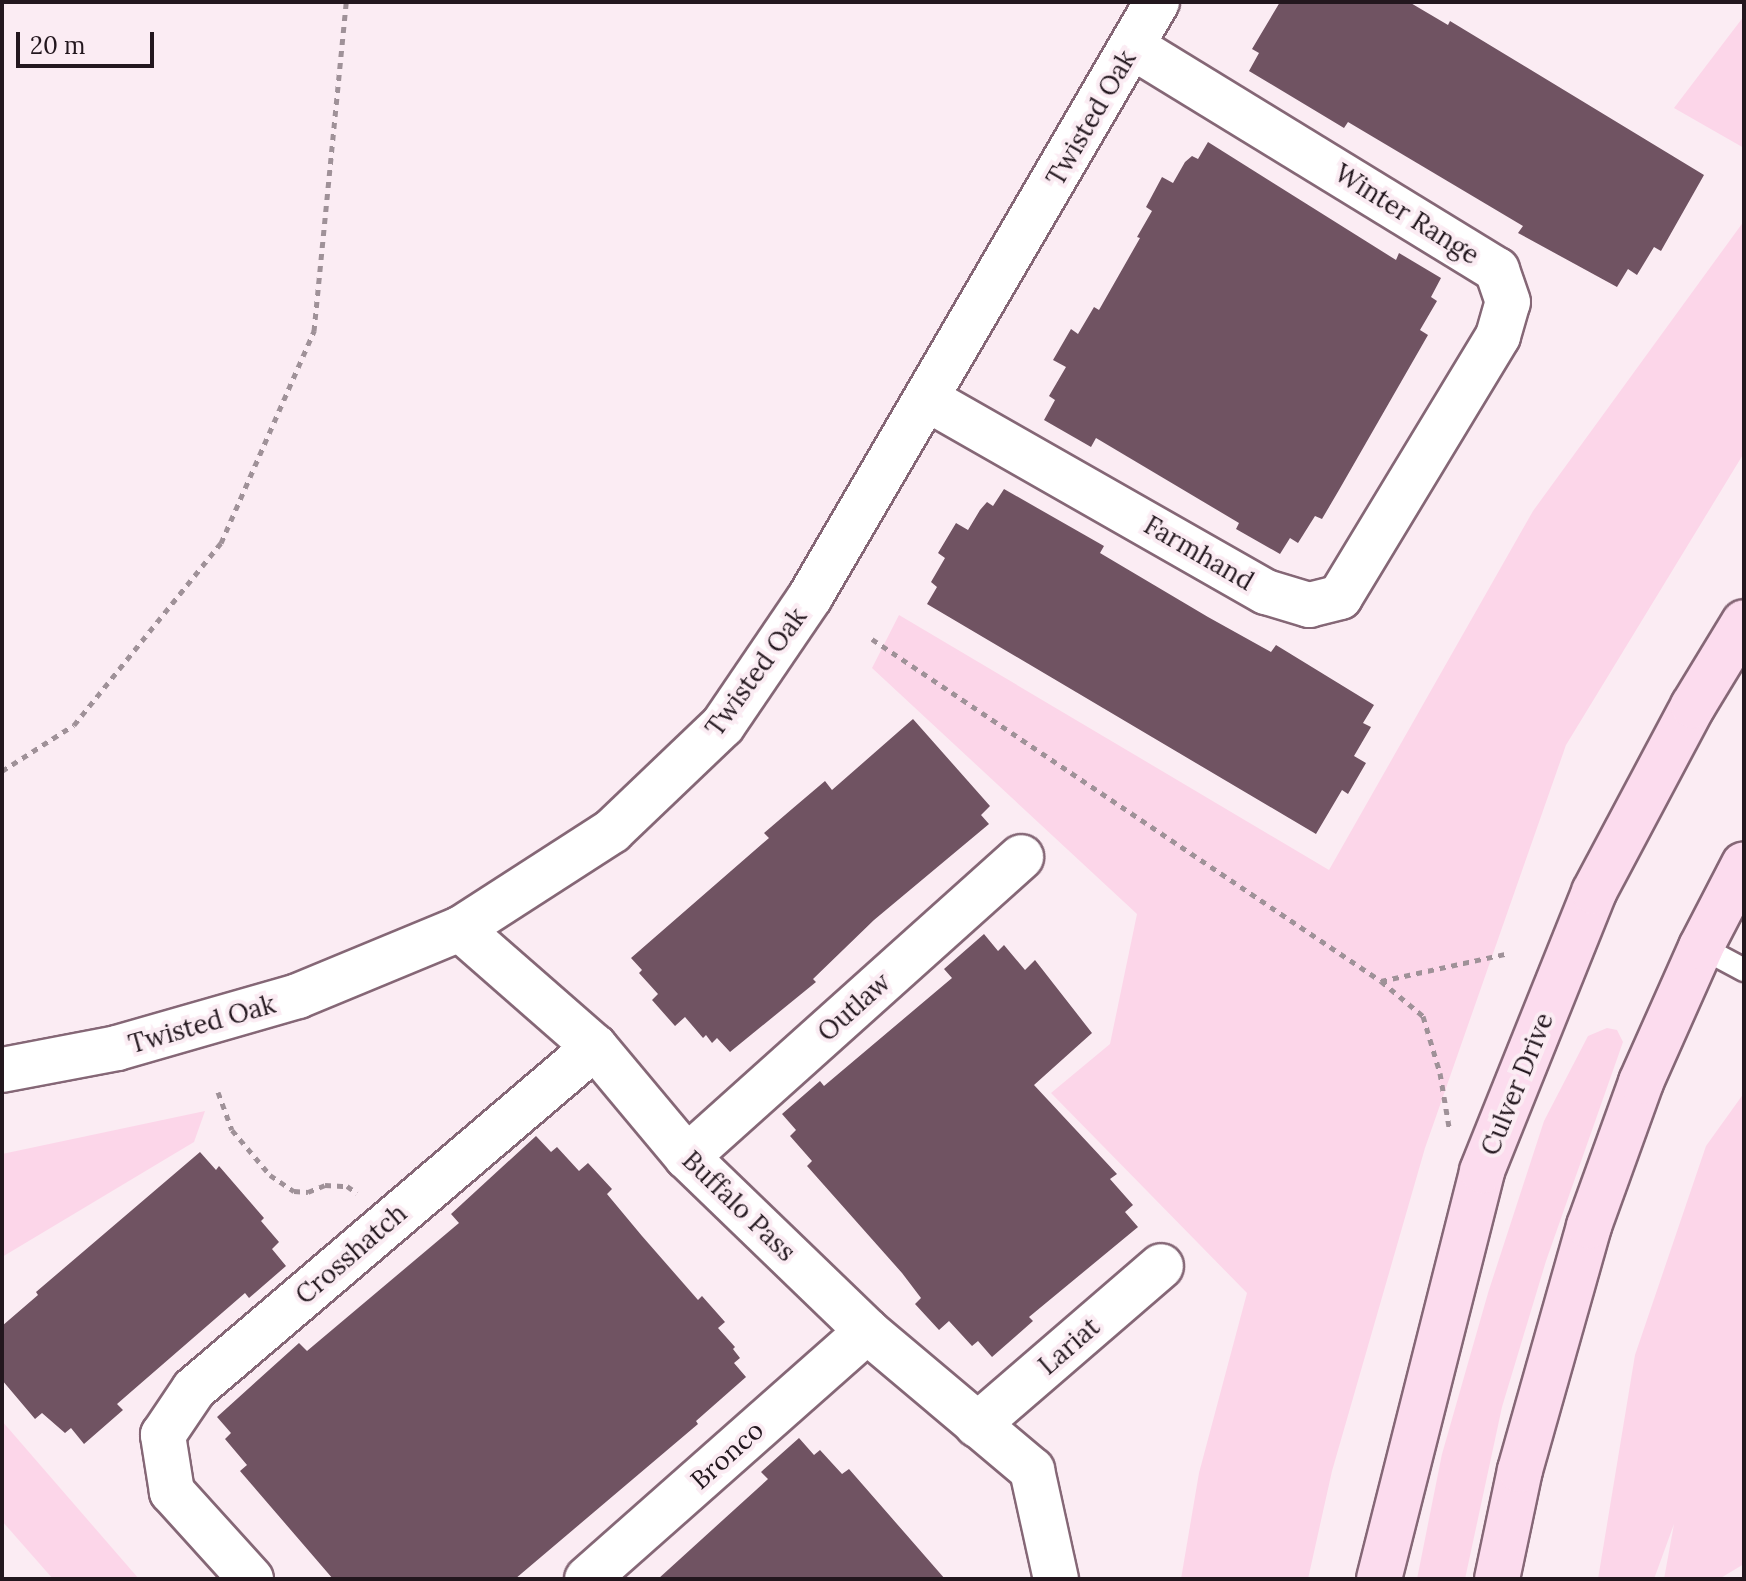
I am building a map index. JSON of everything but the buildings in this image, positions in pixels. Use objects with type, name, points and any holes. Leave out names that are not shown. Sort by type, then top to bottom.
[{"type":"main road","name":"Culver Drive","points":[[1379,1579],[1482,1171],[1594,892],[1693,706],[1744,622]]},
{"type":"main road","points":[[1497,1579],[1520,1470],[1589,1226],[1641,1082],[1701,947],[1744,864]]},
{"type":"street","name":"Twisted Oak","points":[[2,1070],[117,1048],[298,996],[460,929],[612,831],[723,725],[810,597],[1157,2]]},
{"type":"street","name":"Winter Range","points":[[1133,47],[1497,270],[1508,302],[1498,336],[1423,462]]},
{"type":"street","name":"Farmhand","points":[[927,399],[1266,592],[1309,605],[1340,597],[1423,462]]},
{"type":"street","name":"Outlaw","points":[[687,1157],[1021,857]]},
{"type":"street","name":"Buffalo Pass","points":[[460,929],[595,1047],[687,1157],[867,1331],[1032,1470],[1056,1579]]},
{"type":"street","name":"Crosshatch","points":[[251,1579],[172,1492],[163,1435],[194,1389],[595,1047]]},
{"type":"street","name":"Lariat","points":[[977,1425],[1161,1266]]},
{"type":"street","name":"Bronco","points":[[587,1579],[867,1331]]},
{"type":"lane","points":[[1701,947],[1744,970]]},
{"type":"path","points":[[2,771],[74,725],[221,543],[314,331],[346,2]]},
{"type":"path","points":[[872,639],[1381,981],[1423,1016],[1440,1073],[1450,1131]]},
{"type":"path","points":[[1381,981],[1509,953]]},
{"type":"path","points":[[218,1092],[232,1130],[270,1175],[294,1191],[308,1192],[325,1185],[347,1186],[364,1198]]},
{"type":"shaded area","points":[[1744,16],[1744,148],[1674,108]]},
{"type":"shaded area","points":[[1744,221],[1744,453],[1566,745],[1425,1148],[1332,1471],[1308,1579],[1181,1579],[1199,1473],[1247,1293],[1051,1093],[1110,1044],[1137,914],[872,668],[899,615],[1329,870],[1533,511]]},
{"type":"shaded area","points":[[1607,1028],[1617,1030],[1623,1042],[1546,1261],[1502,1407],[1465,1579],[1417,1579],[1442,1454],[1488,1293],[1544,1121],[1588,1036]]},
{"type":"shaded area","points":[[1744,1093],[1744,1564],[1719,1579],[1664,1579],[1674,1524],[1654,1579],[1598,1579],[1635,1355],[1706,1146]]},
{"type":"shaded area","points":[[205,1111],[194,1142],[2,1257],[2,1154]]},
{"type":"shaded area","points":[[2,1421],[139,1579],[53,1579],[2,1521]]}]
